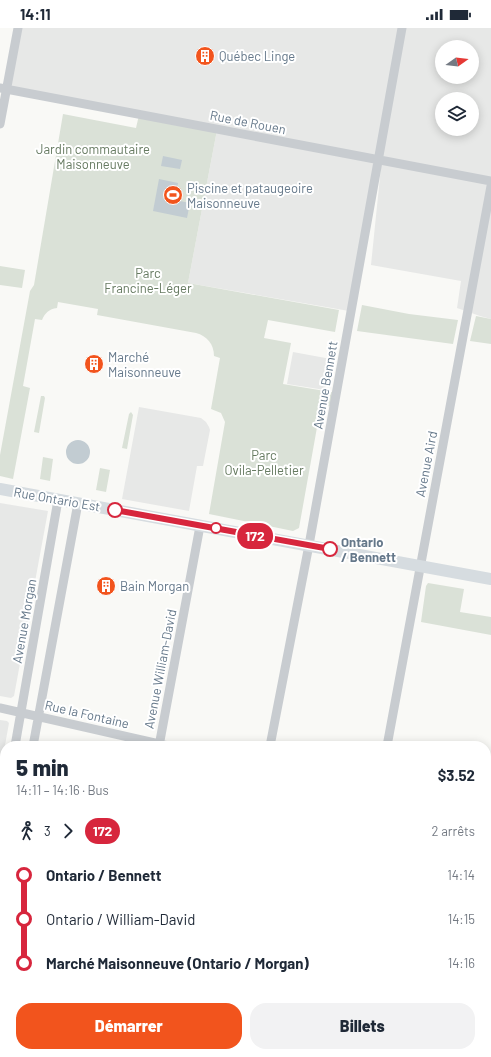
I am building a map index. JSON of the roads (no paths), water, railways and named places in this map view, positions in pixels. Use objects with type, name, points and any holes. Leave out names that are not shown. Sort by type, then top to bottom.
[{"type":"main road","name":"Rue Ontario Est","points":[[0,489],[491,579]]},
{"type":"street","points":[[0,124],[3,88],[18,28]]},
{"type":"street","name":"Avenue Bennett","points":[[271,741],[309,545],[402,28]]},
{"type":"street","name":"Rue de Rouen","points":[[3,88],[379,161],[491,181]]},
{"type":"street","name":"Avenue Aird","points":[[388,741],[491,186]]},
{"type":"street","name":"Avenue Morgan","points":[[16,741],[58,500]]},
{"type":"street","points":[[34,741],[78,503]]},
{"type":"street","name":"Avenue William-David","points":[[163,741],[200,526]]},
{"type":"street","name":"Rue la Fontaine","points":[[0,708],[145,741]]},
{"type":"place","name":"Québec Linge","points":[[205,56]]},
{"type":"place","name":"Piscine et pataugeoire Maisonneuve","points":[[173,195]]},
{"type":"place","name":"Marché Maisonneuve","points":[[94,364]]},
{"type":"place","name":"Ontario / Bennett","points":[[330,549]]},
{"type":"place","name":"Bain Morgan","points":[[106,586]]},
{"type":"park label","name":"Jardin commautaire Maisonneuve","points":[[93,156]]},
{"type":"park label","name":"Parc Francine-Léger","points":[[148,280]]},
{"type":"park label","name":"Parc Ovila-Pelletier","points":[[264,462]]}]
